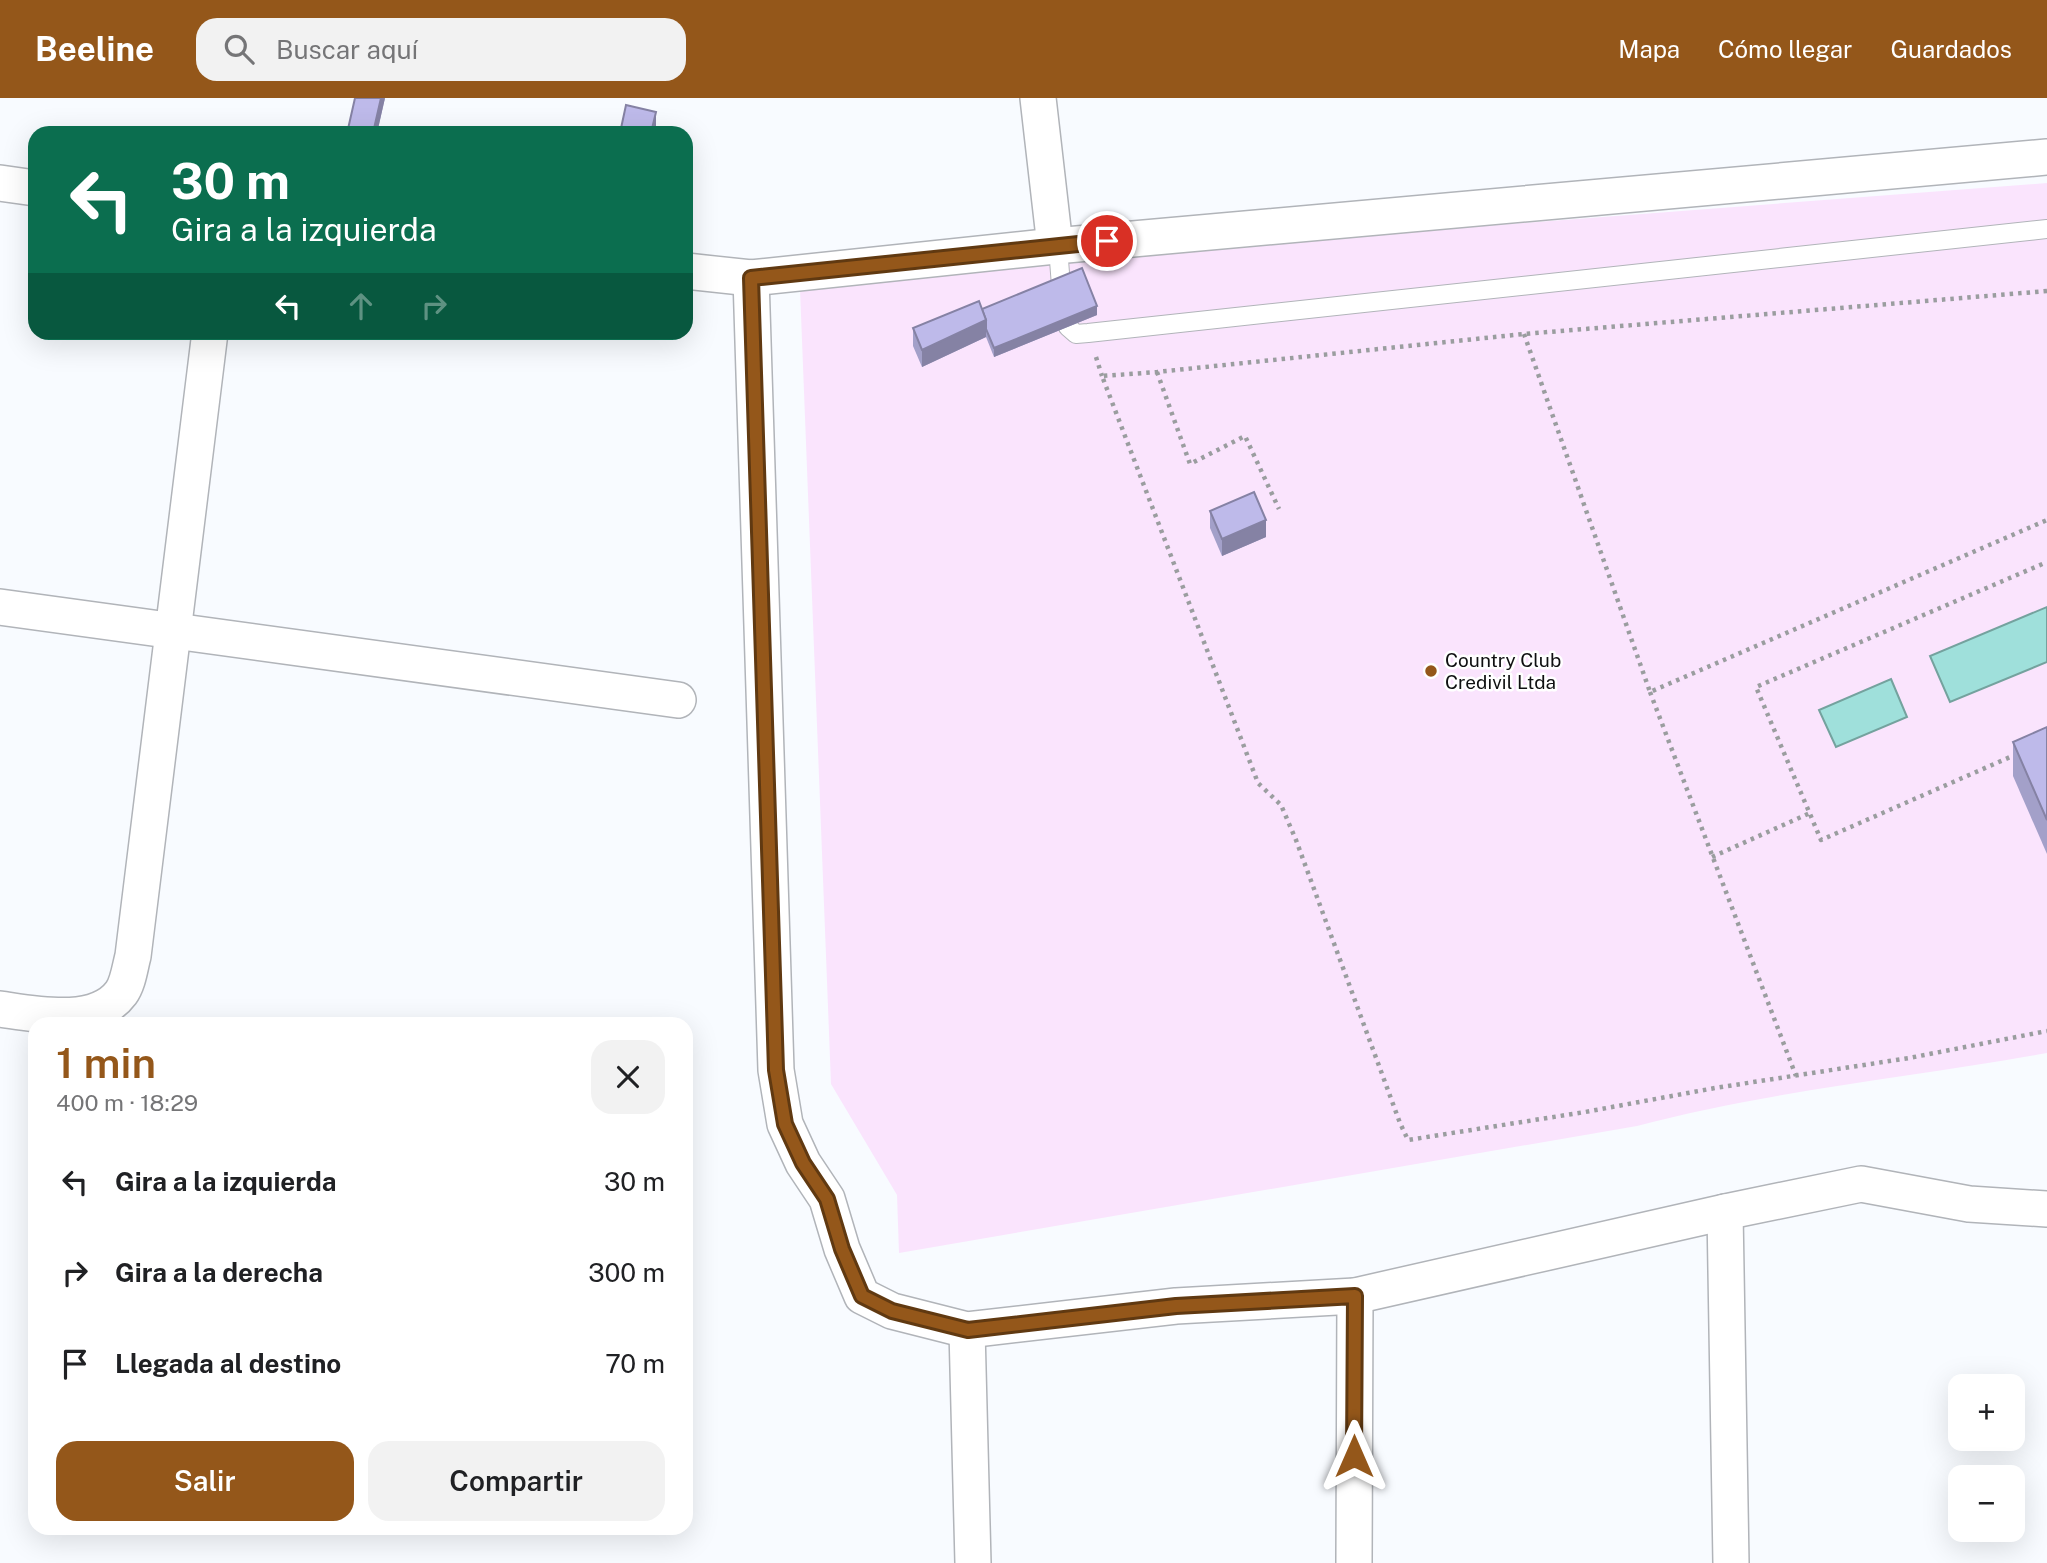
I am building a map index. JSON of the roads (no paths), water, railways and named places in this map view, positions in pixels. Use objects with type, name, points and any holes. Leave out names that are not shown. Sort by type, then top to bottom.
[{"type":"street","points":[[1038,98],[1055,246]]},
{"type":"street","points":[[693,272],[751,278],[1055,246],[2047,157]]},
{"type":"street","points":[[0,183],[28,187]]},
{"type":"street","points":[[751,278],[776,1070],[785,1124],[803,1163],[827,1199],[842,1249],[862,1296],[892,1311],[968,1330],[1176,1306],[1355,1296],[1861,1184],[1969,1204],[2047,1209]]},
{"type":"street","points":[[0,1009],[41,1015],[73,1015],[103,1009],[122,992],[133,956],[209,340]]},
{"type":"street","points":[[0,607],[678,700]]},
{"type":"street","points":[[1725,1212],[1731,1563]]},
{"type":"street","points":[[1354,1563],[1355,1296]]},
{"type":"street","points":[[968,1330],[973,1563]]},
{"type":"lane","points":[[1068,327],[1076,334],[1088,333],[2047,229]]},
{"type":"lane","points":[[1055,246],[1061,286]]},
{"type":"water","points":[[2047,607],[2047,662],[1950,702],[1930,656]]},
{"type":"water","points":[[1891,679],[1907,717],[1836,747],[1819,710]]},
{"type":"place","name":"Country Club Credivil Ltda","points":[[1431,671]]}]
